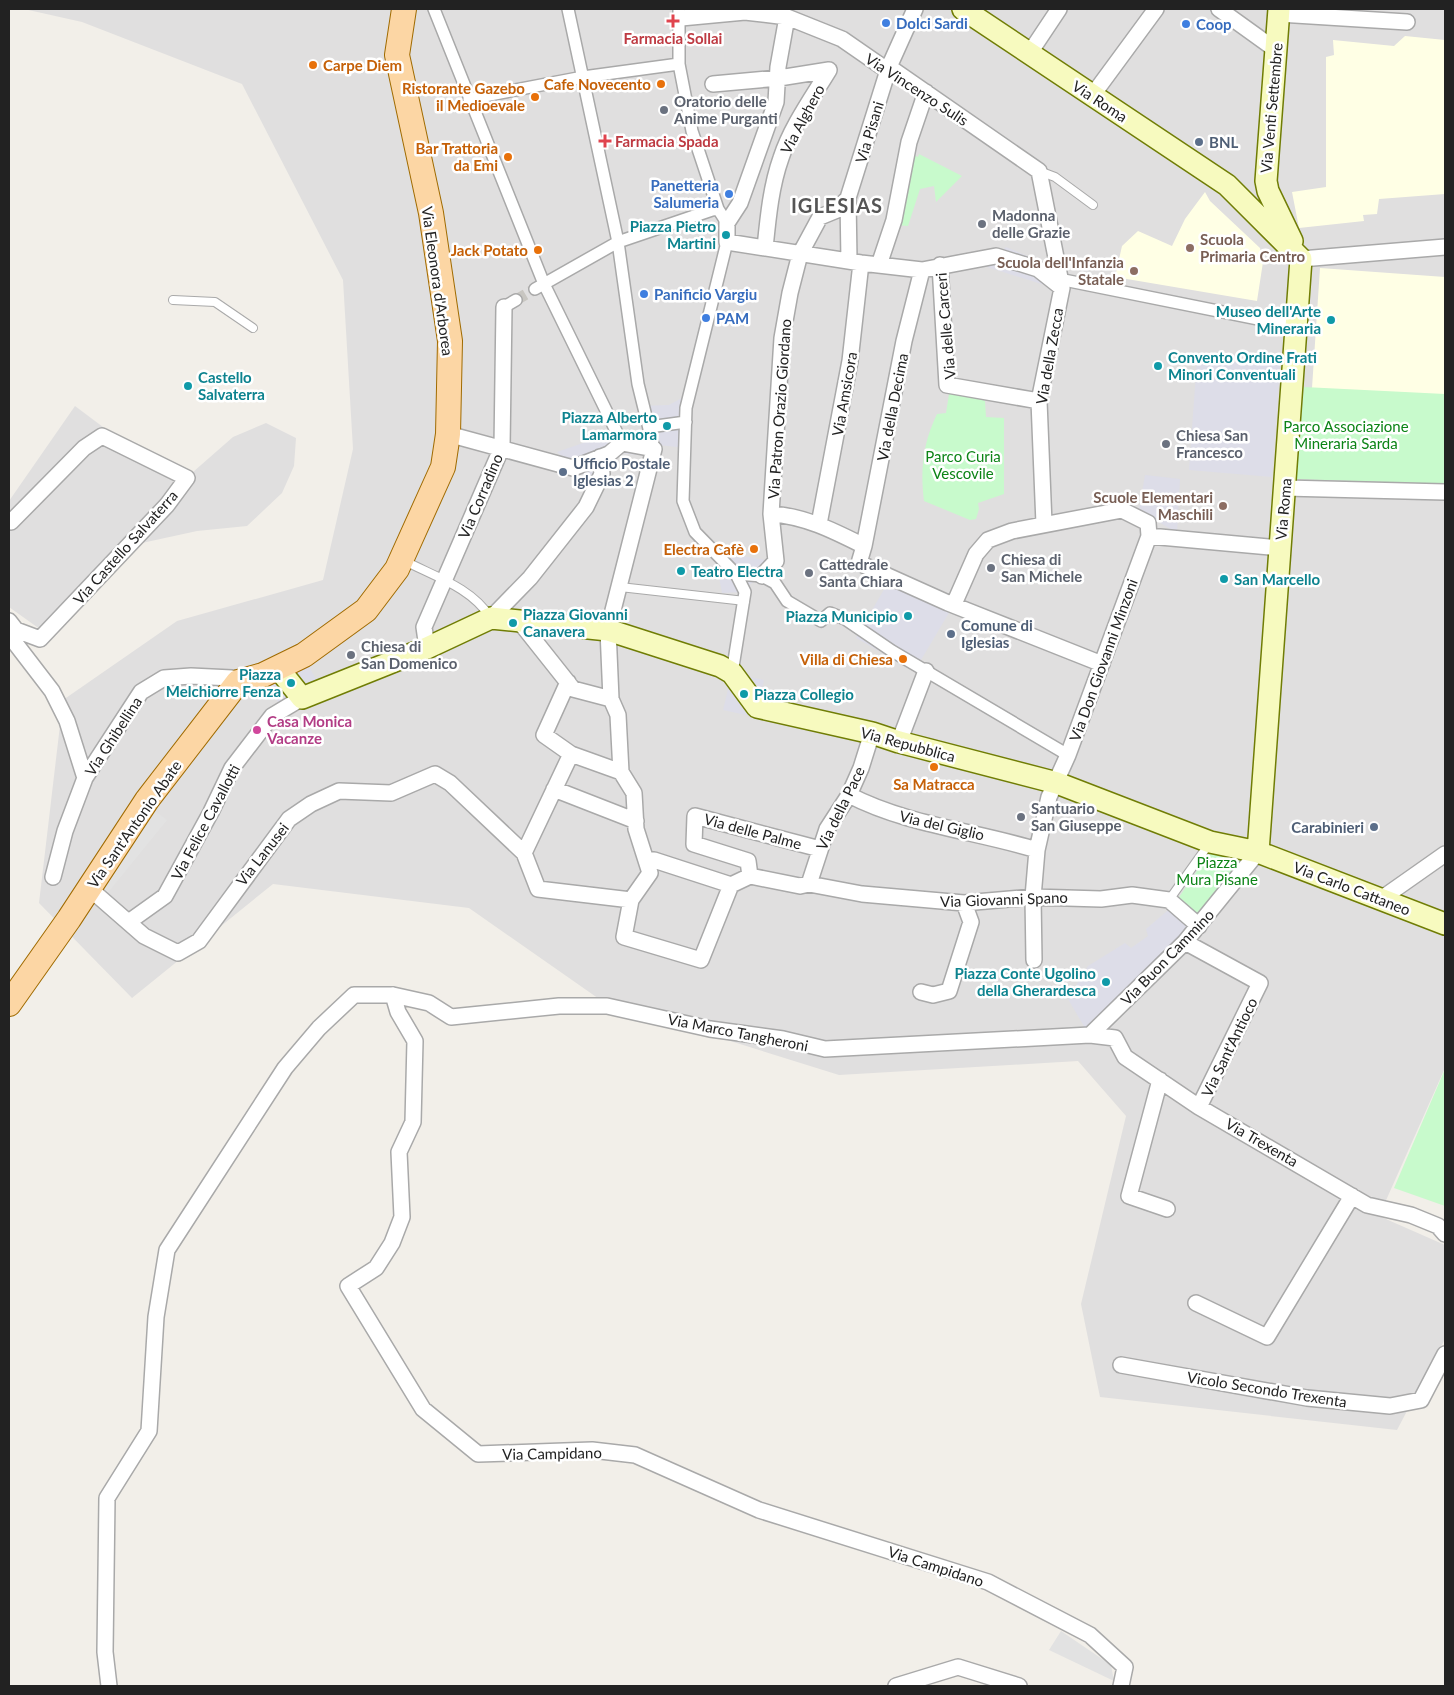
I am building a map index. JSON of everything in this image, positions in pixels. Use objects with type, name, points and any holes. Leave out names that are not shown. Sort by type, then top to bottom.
[{"type":"main road","name":"Via Eleonora d'Arborea","points":[[278,668],[304,655],[366,610],[397,569],[443,468],[448,434],[450,341],[431,213],[396,55],[404,9]]},
{"type":"main road","name":"Via Roma","points":[[963,9],[1237,192],[1301,259],[1298,327],[1258,852]]},
{"type":"main road","name":"Via Venti Settembre","points":[[1279,11],[1266,181],[1268,192],[1301,259]]},
{"type":"main road","points":[[1237,192],[1249,190],[1266,181]]},
{"type":"main road","points":[[491,618],[608,630],[720,666],[732,673]]},
{"type":"main road","name":"Via Felice Cavallotti","points":[[302,698],[427,648],[491,618]]},
{"type":"main road","points":[[238,682],[278,668],[302,698]]},
{"type":"main road","name":"Via Repubblica","points":[[732,673],[758,707],[872,733],[899,742],[1057,783],[1210,842]]},
{"type":"main road","name":"Via Sant'Antonio Abate","points":[[9,1004],[90,888],[147,800],[238,682]]},
{"type":"main road","name":"Via Carlo Cattaneo","points":[[1210,842],[1258,852],[1445,924]]},
{"type":"street","points":[[434,9],[540,287],[622,443]]},
{"type":"street","points":[[568,9],[618,242],[638,384],[654,449],[608,630],[611,699],[618,715],[621,772],[634,793],[636,829],[650,873],[631,900],[624,937],[701,960],[731,885],[750,876]]},
{"type":"street","name":"Via Pisani","points":[[855,262],[848,198],[889,67],[915,9]]},
{"type":"street","points":[[1029,54],[1059,9]]},
{"type":"street","points":[[1092,96],[1156,9]]},
{"type":"street","points":[[1219,9],[1276,50]]},
{"type":"street","points":[[1279,11],[1407,22]]},
{"type":"street","name":"Via Vincenzo Sulis","points":[[680,13],[745,12],[787,17],[842,40],[881,66],[889,67],[1038,171]]},
{"type":"street","points":[[680,13],[679,64],[692,131],[715,208],[728,223],[731,243],[720,270],[686,408],[683,501],[695,532],[736,574],[745,596],[732,673]]},
{"type":"street","points":[[728,223],[740,203],[776,102],[779,78],[778,67],[787,17]]},
{"type":"street","points":[[469,99],[583,77],[679,64]]},
{"type":"street","name":"Via Alghero","points":[[766,248],[772,196],[780,158],[788,139],[829,70],[779,78]]},
{"type":"street","points":[[713,84],[779,78]]},
{"type":"street","points":[[879,265],[894,220],[909,142],[926,92]]},
{"type":"street","points":[[1038,171],[1060,284]]},
{"type":"street","name":"Via Patron Orazio Giordano","points":[[762,576],[776,561],[771,514],[782,338],[790,293],[800,254],[820,217],[837,210],[848,198]]},
{"type":"street","points":[[540,287],[618,242],[715,208]]},
{"type":"street","points":[[731,243],[922,270],[940,265],[996,256],[1038,269],[1060,284],[1298,327]]},
{"type":"street","points":[[1301,259],[1445,247]]},
{"type":"street","name":"Via Amsicora","points":[[819,524],[850,360],[855,262]]},
{"type":"street","name":"Via delle Carceri","points":[[940,265],[947,385],[1039,401]]},
{"type":"street","name":"Via della Decima","points":[[922,270],[904,341],[864,546],[859,563],[951,604]]},
{"type":"street","name":"Via della Zecca","points":[[1044,524],[1039,401],[1060,284]]},
{"type":"street","name":"Via Corradino","points":[[427,648],[424,627],[502,447],[510,304]]},
{"type":"street","points":[[649,427],[686,422]]},
{"type":"street","points":[[448,434],[502,447],[573,468],[609,454],[622,443]]},
{"type":"street","name":"Via Castello Salvaterra","points":[[9,621],[16,630],[40,639],[167,505],[187,478],[102,436],[84,448],[12,522]]},
{"type":"street","points":[[622,443],[654,449]]},
{"type":"street","points":[[491,618],[530,578],[586,508],[602,474],[600,457]]},
{"type":"street","points":[[1285,488],[1445,492]]},
{"type":"street","points":[[1102,664],[951,604],[976,554],[988,540],[1012,531],[1122,510],[1148,522],[1148,536],[1280,548]]},
{"type":"street","points":[[771,514],[786,515],[819,524],[864,546]]},
{"type":"street","name":"Via Don Giovanni Minzoni","points":[[1034,960],[1032,897],[1037,850],[1050,797],[1102,664],[1148,536]]},
{"type":"street","points":[[736,574],[762,576],[775,584],[787,602],[821,621],[830,613],[845,619],[921,667],[1068,754]]},
{"type":"street","points":[[519,621],[573,689],[611,699]]},
{"type":"street","points":[[9,635],[52,691],[67,721],[85,778]]},
{"type":"street","points":[[899,742],[921,667]]},
{"type":"street","name":"Via Ghibellina","points":[[53,878],[65,831],[85,778],[141,692],[164,678],[191,676],[232,678],[238,682]]},
{"type":"street","points":[[568,682],[544,735],[571,754],[621,772]]},
{"type":"street","name":"Via Felice Cavallotti","points":[[130,922],[165,896],[212,812],[232,768],[272,716],[302,698]]},
{"type":"street","name":"Via della Pace","points":[[809,884],[830,824],[849,795],[861,768],[872,733]]},
{"type":"street","points":[[524,853],[571,754]]},
{"type":"street","name":"Via Lanusei","points":[[90,888],[144,936],[178,953],[199,941],[290,819],[311,804],[339,791],[391,794],[435,774],[450,783],[524,853],[538,889],[631,900]]},
{"type":"street","points":[[554,789],[636,821]]},
{"type":"street","name":"Via del Giglio","points":[[849,795],[876,809],[910,819],[1006,840],[1037,850]]},
{"type":"street","name":"Via delle Palme","points":[[750,876],[748,862],[694,844],[695,816],[820,849]]},
{"type":"street","name":"Via Buon Cammino","points":[[1090,1036],[1185,942],[1258,852]]},
{"type":"street","points":[[1380,899],[1445,854]]},
{"type":"street","points":[[646,860],[654,860],[731,885]]},
{"type":"street","name":"Via Giovanni Spano","points":[[750,876],[800,886],[809,884],[862,894],[964,903],[1032,897],[1102,898],[1132,895],[1170,900]]},
{"type":"street","points":[[1170,900],[1199,926]]},
{"type":"street","points":[[921,992],[933,995],[949,991],[971,922],[964,903]]},
{"type":"street","name":"Via Sant'Antioco","points":[[1185,942],[1260,983],[1200,1107]]},
{"type":"street","name":"Via Marco Tangheroni","points":[[109,1686],[105,1652],[107,1498],[150,1431],[156,1317],[167,1250],[286,1068],[319,1028],[354,995],[393,995],[428,1003],[450,1017],[559,1006],[607,1006],[710,1029],[782,1039],[825,1049],[1090,1036]]},
{"type":"street","name":"Via Campidano","points":[[393,995],[398,1012],[415,1041],[413,1122],[399,1152],[402,1217],[392,1243],[376,1268],[348,1286],[423,1409],[478,1454],[592,1450],[635,1455],[759,1510],[988,1582],[1090,1635],[1125,1667],[1121,1686]]},
{"type":"street","name":"Via Trexenta","points":[[1090,1036],[1114,1038],[1125,1056],[1200,1107],[1367,1205],[1411,1215],[1438,1226],[1445,1234]]},
{"type":"street","points":[[1160,1080],[1130,1196],[1167,1209]]},
{"type":"street","points":[[1196,1303],[1267,1337],[1352,1196]]},
{"type":"street","name":"Vicolo Secondo Trexenta","points":[[1121,1365],[1307,1398],[1390,1406],[1421,1400],[1445,1354]]},
{"type":"street","points":[[896,1686],[958,1667],[1019,1686]]},
{"type":"lane","points":[[1038,171],[1055,177],[1093,205]]},
{"type":"lane","points":[[173,300],[215,302],[253,328]]},
{"type":"lane","points":[[401,559],[444,582],[455,584],[486,610],[491,618]]},
{"type":"lane","points":[[620,587],[745,596]]},
{"type":"lane","points":[[1170,900],[1210,842]]},
{"type":"shaded area","points":[[24,9],[1445,9],[1445,1068],[1379,1216],[1445,1245],[1445,1339],[1397,1430],[1100,1397],[1081,1304],[1126,1116],[1078,1061],[839,1075],[602,1001],[469,908],[273,884],[132,998],[39,903],[63,700],[177,621],[323,580],[353,449],[343,280],[242,84],[82,22]]},
{"type":"shaded area","points":[[1405,36],[1445,40],[1445,194],[1379,199],[1377,214],[1363,215],[1364,221],[1299,228],[1292,192],[1326,187],[1326,57],[1334,55],[1333,40],[1394,46]]},
{"type":"shaded area","name":"Scuola Primaria Centro","points":[[1205,192],[1210,201],[1260,248],[1263,262],[1257,301],[1115,277],[1122,246],[1138,231],[1172,246],[1185,219]]},
{"type":"shaded area","points":[[1006,247],[1051,266],[1048,286],[984,266]]},
{"type":"shaded area","points":[[1320,268],[1445,277],[1445,397],[1312,388]]},
{"type":"shaded area","points":[[1197,359],[1280,365],[1272,477],[1189,470]]},
{"type":"shaded area","name":"Piazza Alberto Lamarmora","points":[[689,394],[692,422],[687,448],[658,445],[656,457],[620,453],[608,474],[585,476],[557,452],[606,435],[629,435],[643,430],[638,406],[669,405]]},
{"type":"shaded area","points":[[75,406],[127,445],[193,472],[233,437],[266,423],[296,438],[294,466],[282,493],[247,526],[197,531],[142,543],[51,637],[9,607],[9,501]]},
{"type":"shaded area","points":[[1145,475],[1180,479],[1177,533],[1139,510]]},
{"type":"shaded area","points":[[714,551],[765,560],[762,576],[749,585],[745,592],[722,593]]},
{"type":"shaded area","name":"Piazza Municipio","points":[[894,572],[953,606],[921,660],[909,668],[856,638]]},
{"type":"shaded area","name":"Piazza Melchiorre Fenza","points":[[304,657],[319,685],[281,706],[263,681]]},
{"type":"shaded area","name":"Piazza Collegio","points":[[732,673],[764,680],[755,717],[723,710]]},
{"type":"shaded area","points":[[155,811],[167,820],[106,895],[95,887]]},
{"type":"shaded area","name":"Piazza Conte Ugolino della Gherardesca","points":[[1173,906],[1197,925],[1085,1028],[1068,999],[1088,966],[1125,943],[1131,948],[1148,936],[1146,929]]},
{"type":"shaded area","points":[[1061,1631],[1111,1665],[1114,1681],[1049,1650]]},
{"type":"green space","points":[[909,153],[918,157],[919,154],[962,176],[936,202],[934,186],[920,189],[908,226],[895,225]]},
{"type":"green space","name":"Parco Associazione Mineraria Sarda","points":[[1304,387],[1445,394],[1445,484],[1295,479]]},
{"type":"green space","name":"Parco Curia Vescovile","points":[[950,388],[985,401],[986,417],[1004,418],[1004,494],[978,503],[979,509],[976,519],[970,520],[924,501],[922,478],[928,435],[937,414],[946,413]]},
{"type":"green space","name":"Piazza Mura Pisane","points":[[1214,846],[1238,853],[1242,865],[1204,915],[1193,914],[1177,900]]},
{"type":"green space","points":[[1445,1069],[1445,1206],[1394,1188]]},
{"type":"tunnel","points":[[516,300],[535,289]]},
{"type":"place","name":"Farmacia Sollai","points":[[673,21]]},
{"type":"place","name":"Dolci Sardi","points":[[886,23]]},
{"type":"place","name":"Coop","points":[[1186,24]]},
{"type":"place","name":"Carpe Diem","points":[[313,65]]},
{"type":"place","name":"Cafe Novecento","points":[[661,84]]},
{"type":"place","name":"Ristorante Gazebo il Medioevale","points":[[535,97]]},
{"type":"place","name":"Oratorio delle Anime Purganti","points":[[664,110]]},
{"type":"place","name":"Farmacia Spada","points":[[605,141]]},
{"type":"place","name":"BNL","points":[[1199,142]]},
{"type":"place","name":"Bar Trattoria da Emi","points":[[508,157]]},
{"type":"place","name":"Panetteria Salumeria","points":[[729,194]]},
{"type":"place","name":"Madonna delle Grazie","points":[[982,224]]},
{"type":"place","name":"Piazza Pietro Martini","points":[[726,235]]},
{"type":"place","name":"Scuola Primaria Centro","points":[[1190,248]]},
{"type":"place","name":"Jack Potato","points":[[538,250]]},
{"type":"place","name":"Scuola dell'Infanzia Statale","points":[[1134,271]]},
{"type":"place","name":"Panificio Vargiu","points":[[644,294]]},
{"type":"place","name":"PAM","points":[[706,318]]},
{"type":"place","name":"Museo dell'Arte Mineraria","points":[[1331,320]]},
{"type":"place","name":"Convento Ordine Frati Minori Conventuali","points":[[1158,366]]},
{"type":"place","name":"Castello Salvaterra","points":[[188,386]]},
{"type":"place","name":"Piazza Alberto Lamarmora","points":[[667,426]]},
{"type":"place","name":"Chiesa San Francesco","points":[[1166,444]]},
{"type":"place","name":"Ufficio Postale Iglesias 2","points":[[563,472]]},
{"type":"place","name":"Scuole Elementari Maschili","points":[[1223,506]]},
{"type":"place","name":"Electra Cafè","points":[[754,549]]},
{"type":"place","name":"Chiesa di San Michele","points":[[991,568]]},
{"type":"place","name":"Teatro Electra","points":[[681,571]]},
{"type":"place","name":"Cattedrale Santa Chiara","points":[[809,573]]},
{"type":"place","name":"San Marcello","points":[[1224,579]]},
{"type":"place","name":"Piazza Municipio","points":[[908,616]]},
{"type":"place","name":"Piazza Giovanni Canavera","points":[[513,623]]},
{"type":"place","name":"Comune di Iglesias","points":[[951,634]]},
{"type":"place","name":"Chiesa di San Domenico","points":[[351,655]]},
{"type":"place","name":"Villa di Chiesa","points":[[903,659]]},
{"type":"place","name":"Piazza Melchiorre Fenza","points":[[291,683]]},
{"type":"place","name":"Piazza Collegio","points":[[744,694]]},
{"type":"place","name":"Casa Monica Vacanze","points":[[257,730]]},
{"type":"place","name":"Sa Matracca","points":[[934,767]]},
{"type":"place","name":"Santuario San Giuseppe","points":[[1021,817]]},
{"type":"place","name":"Carabinieri","points":[[1374,827]]},
{"type":"place","name":"Piazza Conte Ugolino della Gherardesca","points":[[1106,982]]},
{"type":"district","name":"IGLESIAS","points":[[837,205]]}]
